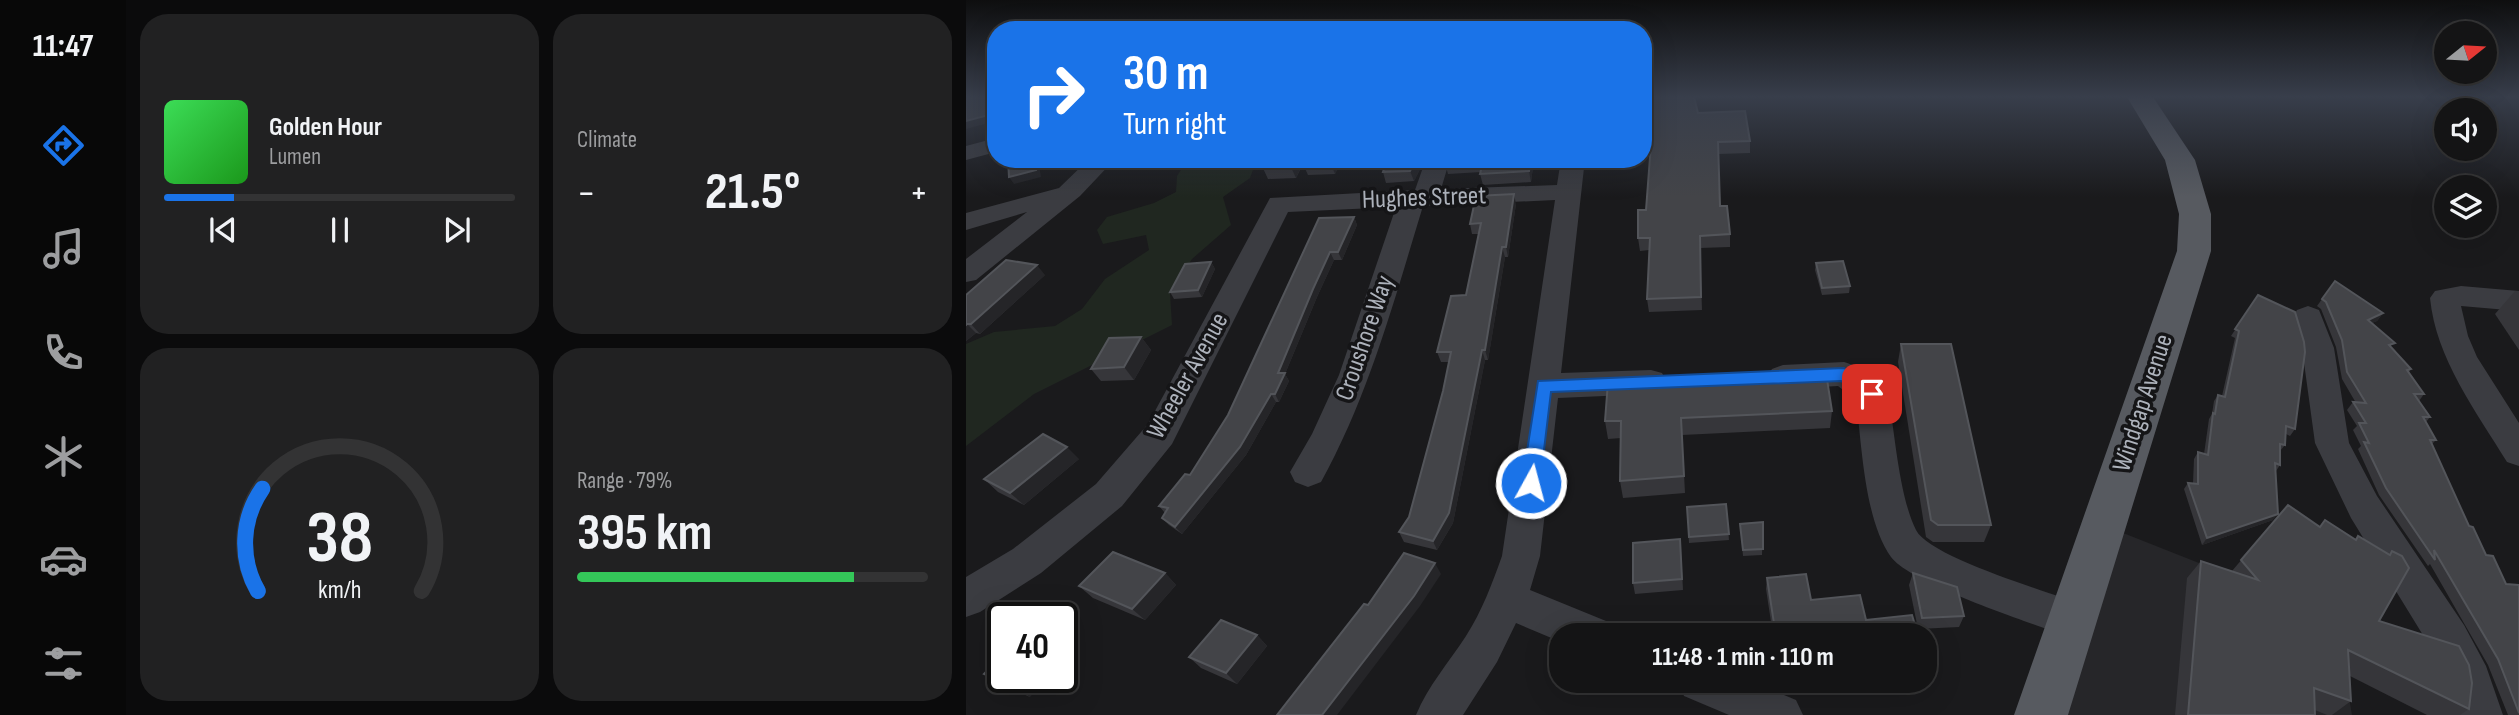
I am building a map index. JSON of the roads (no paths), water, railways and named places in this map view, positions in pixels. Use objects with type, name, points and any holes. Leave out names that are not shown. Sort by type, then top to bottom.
[{"type":"main road","name":"Windgap Avenue","points":[[2041,715],[2194,251],[2195,214],[2180,160],[2161,130]]},
{"type":"street","points":[[966,153],[987,147]]},
{"type":"street","points":[[966,273],[1071,191],[1094,168]]},
{"type":"street","name":"Croushore Way","points":[[1308,472],[1326,443],[1347,397],[1419,198],[1434,168]]},
{"type":"street","points":[[1438,715],[1482,648],[1507,600],[1521,556],[1572,168]]},
{"type":"street","points":[[966,222],[1071,191]]},
{"type":"street","name":"Hughes Street","points":[[1279,204],[1569,192]]},
{"type":"street","name":"Wheeler Avenue","points":[[966,598],[1027,561],[1110,495],[1160,434],[1279,204]]},
{"type":"street","points":[[2519,301],[2445,298],[2445,311],[2456,348],[2519,452]]},
{"type":"street","points":[[2308,317],[2318,348],[2332,443],[2364,507],[2449,639],[2471,681],[2480,715]]},
{"type":"street","points":[[1748,378],[1844,374],[1861,384],[1872,394],[1892,515],[1905,546],[1928,564],[2072,619]]},
{"type":"street","points":[[1544,386],[1680,381]]},
{"type":"street","points":[[1507,600],[1562,623]]},
{"type":"street","points":[[1728,693],[1781,715]]}]
